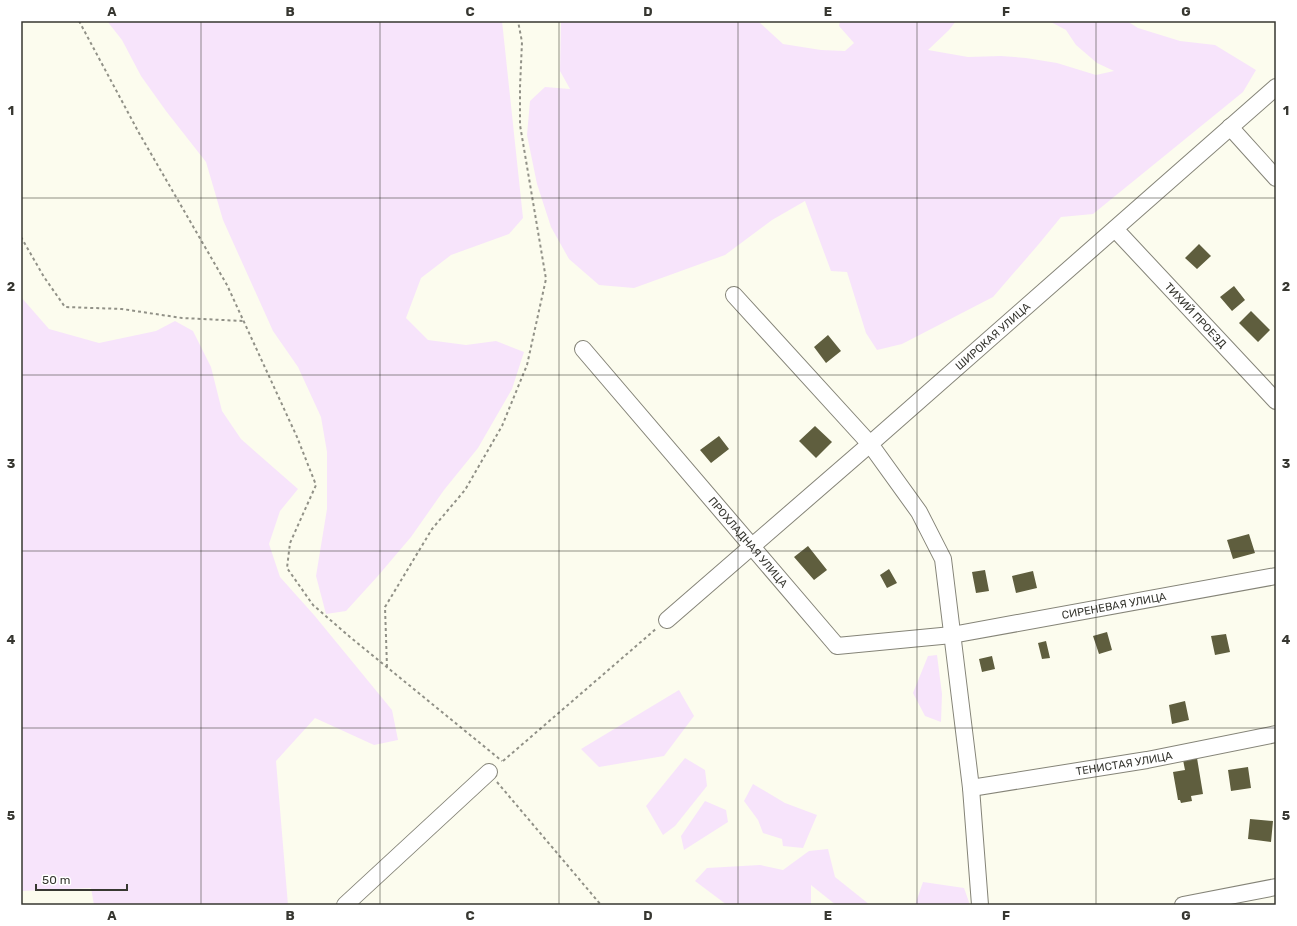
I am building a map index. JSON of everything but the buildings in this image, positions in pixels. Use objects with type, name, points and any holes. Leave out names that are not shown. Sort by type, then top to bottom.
[{"type":"street","name":"ШИРОКАЯ УЛИЦА","points":[[668,620],[752,548],[1276,87]]},
{"type":"street","points":[[1230,127],[1276,178]]},
{"type":"street","name":"ТИХИЙ ПРОЕЗД","points":[[1115,229],[1276,401]]},
{"type":"street","points":[[734,295],[870,444],[919,512],[943,559],[971,788],[980,905]]},
{"type":"street","name":"ПРОХЛАДНАЯ УЛИЦА","points":[[583,349],[836,646],[952,635]]},
{"type":"street","name":"СИРЕНЕВАЯ УЛИЦА","points":[[952,635],[1276,576]]},
{"type":"street","name":"ТЕНИСТАЯ УЛИЦА","points":[[971,788],[1147,760],[1276,734]]},
{"type":"street","points":[[345,905],[489,772]]},
{"type":"street","points":[[1183,905],[1276,887]]},
{"type":"path","points":[[79,21],[139,133],[227,285],[298,437],[316,485],[290,543],[286,568],[313,605],[502,761]]},
{"type":"path","points":[[387,667],[385,607],[432,529],[465,490],[502,426],[527,365],[546,279],[520,125],[522,42],[518,21]]},
{"type":"path","points":[[21,237],[44,277],[65,307],[122,309],[182,318],[243,321]]},
{"type":"path","points":[[601,905],[489,772],[668,620]]},
{"type":"shaded area","points":[[107,21],[502,21],[523,218],[509,234],[451,255],[421,278],[406,318],[428,340],[466,345],[496,341],[524,352],[512,389],[478,448],[444,490],[411,537],[346,611],[326,614],[316,576],[327,509],[327,452],[321,417],[298,367],[273,331],[223,220],[206,162],[141,76],[122,40]]},
{"type":"shaded area","points":[[561,21],[758,21],[783,44],[821,50],[845,51],[854,43],[839,26],[840,21],[956,21],[949,30],[928,50],[968,57],[1001,56],[1026,58],[1057,63],[1096,75],[1114,71],[1097,63],[1076,45],[1066,30],[1049,21],[1127,21],[1138,28],[1180,41],[1215,45],[1256,70],[1243,92],[1093,214],[1061,217],[993,297],[902,344],[877,350],[866,333],[847,272],[831,271],[805,201],[772,220],[725,255],[634,288],[599,285],[569,259],[551,227],[537,184],[527,135],[530,101],[545,87],[570,89],[560,71]]},
{"type":"shaded area","points":[[21,297],[49,329],[99,343],[156,331],[175,321],[193,331],[211,367],[222,411],[241,439],[298,489],[280,511],[269,544],[280,577],[314,615],[392,710],[398,740],[374,745],[315,718],[276,761],[288,905],[94,905],[91,888],[21,891]]},
{"type":"shaded area","points":[[937,655],[942,694],[941,722],[925,716],[913,693],[928,656]]},
{"type":"shaded area","points":[[679,690],[694,716],[664,756],[599,767],[581,749]]},
{"type":"shaded area","points":[[685,758],[705,770],[707,786],[675,826],[663,835],[646,806]]},
{"type":"shaded area","points":[[753,784],[785,803],[817,815],[803,848],[783,846],[782,839],[763,833],[758,820],[744,801]]},
{"type":"shaded area","points":[[705,801],[726,810],[728,822],[684,850],[681,836]]},
{"type":"shaded area","points":[[828,849],[835,877],[870,905],[836,905],[811,885],[811,905],[727,905],[695,881],[707,868],[760,865],[783,870],[809,851]]},
{"type":"shaded area","points":[[923,882],[964,888],[970,905],[915,905]]}]
